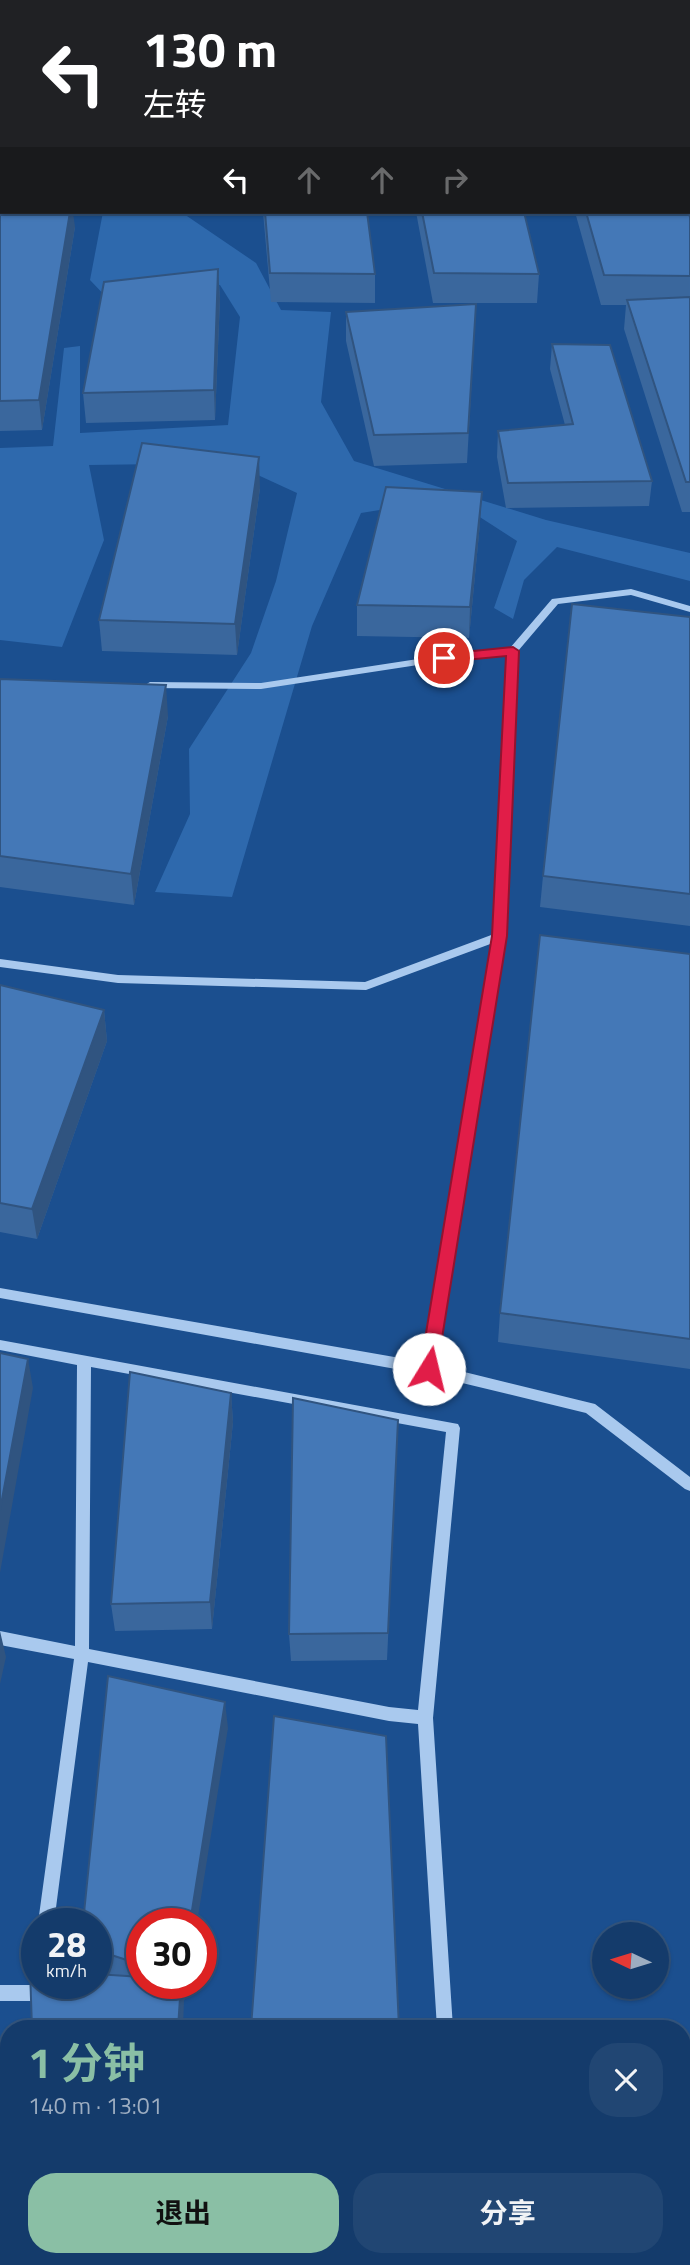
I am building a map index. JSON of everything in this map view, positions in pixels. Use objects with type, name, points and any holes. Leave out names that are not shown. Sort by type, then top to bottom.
[{"type":"street","points":[[429,1369],[500,936],[513,651],[555,601],[631,592],[690,609]]},
{"type":"street","points":[[139,685],[261,686],[444,658],[513,651]]},
{"type":"street","points":[[0,962],[118,979],[366,986],[500,936]]},
{"type":"street","points":[[0,1293],[429,1369],[590,1408],[690,1485]]},
{"type":"street","points":[[0,1345],[453,1428],[425,1718],[444,2020]]},
{"type":"street","points":[[48,1908],[82,1654],[84,1360]]},
{"type":"street","points":[[0,1638],[389,1714],[425,1718]]},
{"type":"street","points":[[0,1993],[21,1994]]},
{"type":"shaded area","points":[[103,214],[184,214],[256,263],[281,310],[331,312],[321,402],[354,461],[546,520],[690,553],[690,581],[557,547],[524,580],[513,619],[494,608],[517,541],[472,512],[417,504],[361,513],[312,626],[232,897],[155,892],[190,814],[189,749],[251,653],[276,581],[297,493],[232,463],[89,465],[104,540],[62,647],[0,640],[0,448],[53,446],[64,348],[80,346],[80,433],[228,425],[240,317],[220,285],[110,301],[90,280]]},
{"type":"building","points":[[0,214],[70,214],[39,400],[0,401]]},
{"type":"building","points":[[265,214],[367,214],[375,274],[270,273]]},
{"type":"building","points":[[422,214],[524,214],[539,274],[434,273]]},
{"type":"building","points":[[587,214],[689,214],[690,276],[604,275]]},
{"type":"building","points":[[218,269],[214,390],[83,393],[104,282]]},
{"type":"building","points":[[690,297],[690,482],[686,482],[627,300]]},
{"type":"building","points":[[476,304],[468,433],[374,435],[346,312]]},
{"type":"building","points":[[552,344],[610,345],[652,481],[508,483],[498,431],[573,424]]},
{"type":"building","points":[[142,443],[259,457],[235,624],[99,620]]},
{"type":"building","points":[[386,487],[482,492],[470,607],[357,605]]},
{"type":"building","points":[[572,604],[690,617],[690,894],[543,876]]},
{"type":"building","points":[[0,679],[166,685],[131,874],[0,856]]},
{"type":"building","points":[[540,935],[690,954],[690,1339],[500,1313]]},
{"type":"building","points":[[0,985],[104,1010],[32,1209],[0,1203]]},
{"type":"building","points":[[0,1353],[28,1359],[0,1510]]},
{"type":"building","points":[[130,1372],[231,1393],[210,1602],[111,1604]]},
{"type":"building","points":[[293,1398],[398,1420],[388,1633],[289,1634]]},
{"type":"building","points":[[108,1676],[225,1702],[192,1908],[126,1908],[126,1960],[112,1955],[112,1908],[85,1908]]},
{"type":"building","points":[[274,1716],[386,1736],[399,2020],[252,2020]]},
{"type":"building","points":[[112,1975],[126,1976],[126,1999],[180,1999],[179,2020],[32,2020],[31,1999],[112,1999]]},
{"type":"route","points":[[429,1369],[500,936],[513,651],[444,658]]}]
